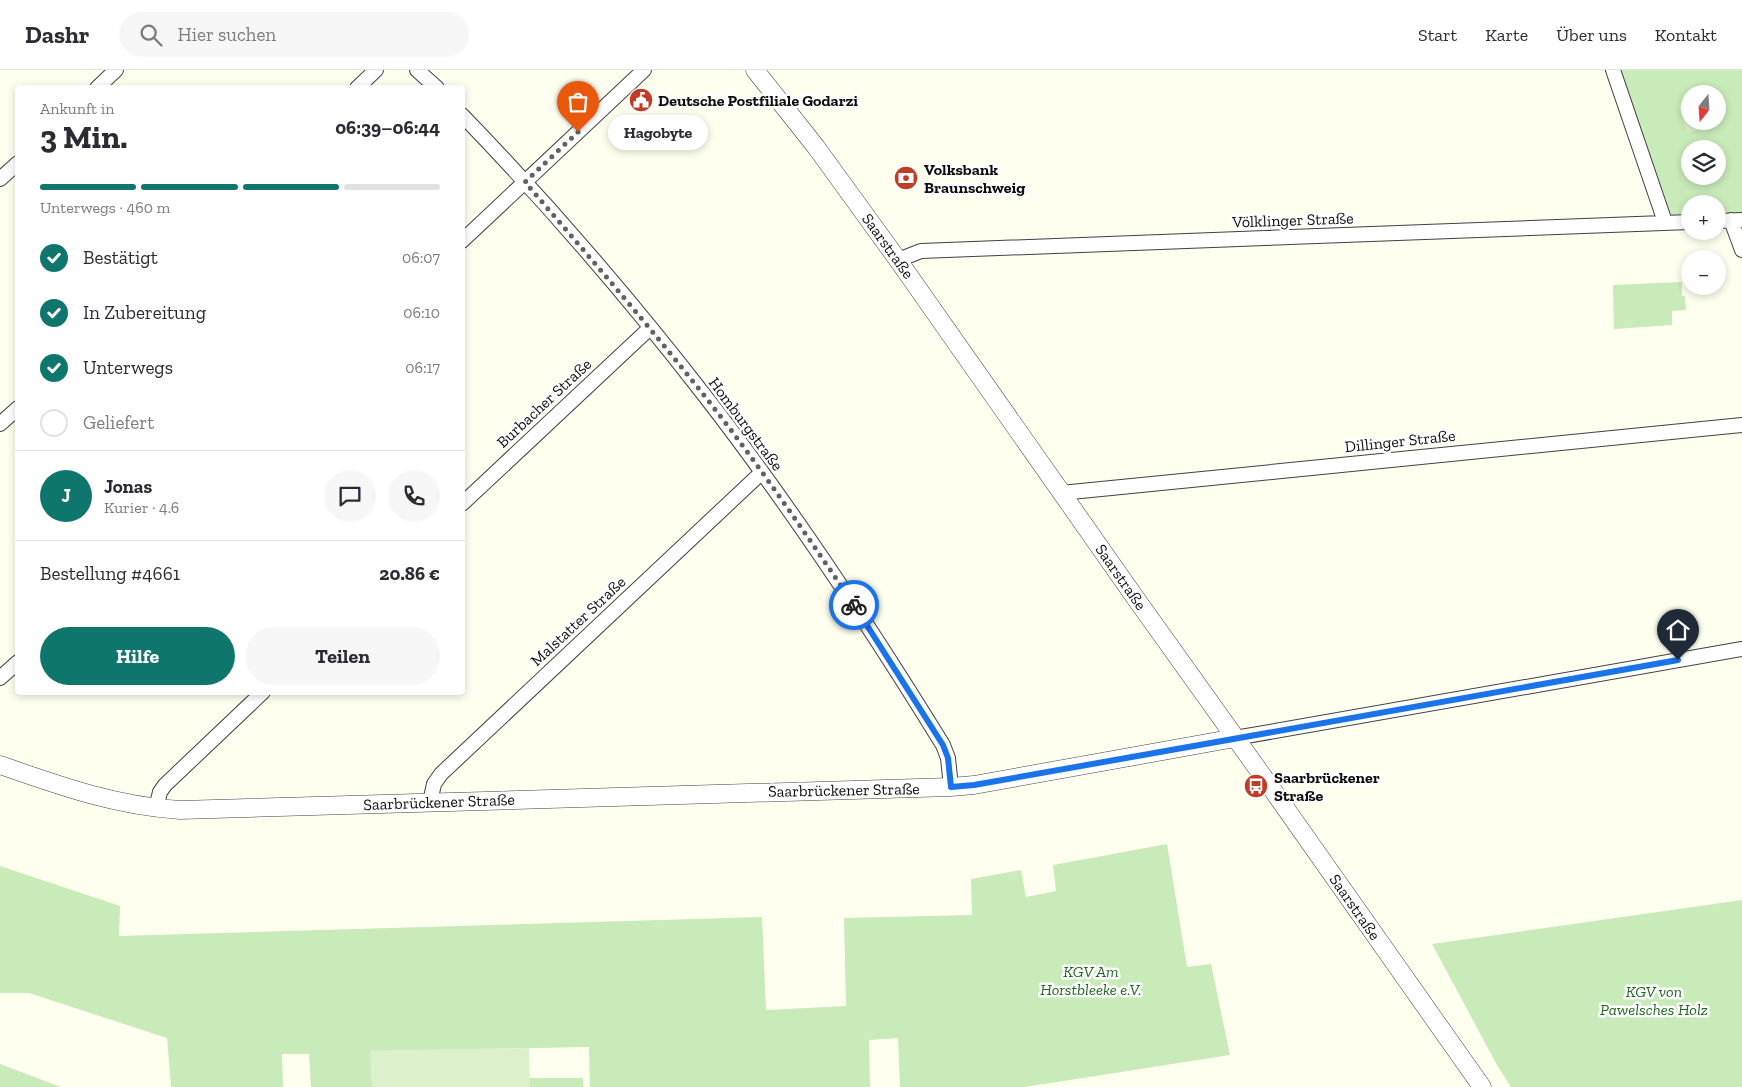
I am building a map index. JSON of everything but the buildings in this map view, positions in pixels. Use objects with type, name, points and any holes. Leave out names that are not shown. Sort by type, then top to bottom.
[{"type":"street","points":[[100,85],[116,70]]},
{"type":"street","points":[[360,85],[376,70]]},
{"type":"street","points":[[418,70],[434,85]]},
{"type":"street","points":[[465,238],[644,70]]},
{"type":"street","name":"Saarstraße","points":[[756,70],[816,147],[898,260],[1482,1087]]},
{"type":"street","points":[[1613,70],[1665,222]]},
{"type":"street","name":"Homburgstraße","points":[[465,118],[525,182],[590,256],[705,396],[761,473],[816,549],[870,629],[943,745],[948,758],[951,787]]},
{"type":"street","points":[[0,179],[15,166]]},
{"type":"street","points":[[1730,220],[1742,250]]},
{"type":"street","name":"Völklinger Straße","points":[[898,260],[920,252],[1681,222]]},
{"type":"street","name":"Burbacher Straße","points":[[465,501],[650,328]]},
{"type":"street","points":[[0,424],[15,411]]},
{"type":"street","name":"Dillinger Straße","points":[[1061,493],[1742,424]]},
{"type":"street","name":"Malstatter Straße","points":[[430,802],[434,784],[441,774],[761,473]]},
{"type":"street","name":"Saarbrückener Straße","points":[[0,765],[85,794],[156,808],[180,810],[951,787],[974,785],[1742,649]]},
{"type":"street","points":[[0,678],[15,665]]},
{"type":"street","points":[[156,808],[160,792],[165,785],[260,695]]},
{"type":"green space","points":[[1613,70],[1742,70],[1742,220],[1726,221],[1726,195],[1681,195],[1681,222],[1665,222]]},
{"type":"green space","points":[[1686,130],[1697,130],[1687,133]]},
{"type":"green space","points":[[1681,282],[1681,295],[1685,296],[1686,310],[1672,311],[1672,325],[1614,329],[1613,285]]},
{"type":"green space","name":"KGV Am Horstbleeke e.V.","points":[[1167,844],[1187,967],[1211,964],[1230,1055],[1025,1087],[900,1087],[898,1038],[869,1040],[870,1087],[590,1087],[589,1047],[371,1051],[372,1087],[311,1087],[309,1054],[282,1054],[283,1087],[171,1087],[167,1038],[29,993],[0,993],[0,866],[120,906],[119,936],[762,917],[766,1010],[846,1006],[844,918],[972,915],[971,879],[1021,870],[1026,897],[1056,891],[1053,865]]},
{"type":"green space","name":"KGV von Pawelsches Holz","points":[[1742,900],[1742,1087],[1511,1087],[1497,1065],[1432,944]]},
{"type":"green space","points":[[529,1048],[530,1087],[372,1087],[370,1051]]},
{"type":"green space","points":[[0,1064],[61,1087],[0,1087]]},
{"type":"green space","points":[[530,1078],[583,1078],[583,1087],[530,1087]]},
{"type":"way so far","points":[[578,132],[525,182],[590,256],[705,396],[816,549],[854,605]]},
{"type":"place","name":"Deutsche Postfiliale Godarzi","points":[[641,100]]},
{"type":"place","name":"Hagobyte","points":[[578,132]]},
{"type":"place","name":"Volksbank Braunschweig","points":[[906,178]]},
{"type":"place","name":"Saarbrückener Straße","points":[[1256,786]]},
{"type":"route","points":[[854,605],[943,745],[948,758],[951,787],[974,785],[1678,660]]}]
